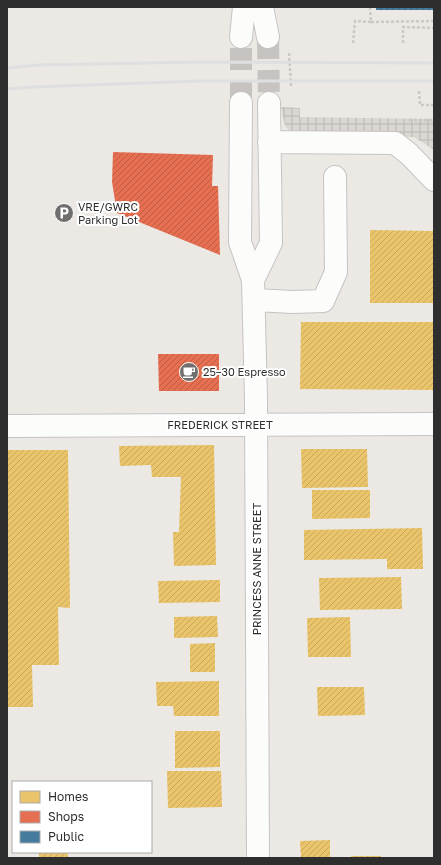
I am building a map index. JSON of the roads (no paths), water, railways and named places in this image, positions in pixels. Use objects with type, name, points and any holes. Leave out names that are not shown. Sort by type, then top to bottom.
[{"type":"street","points":[[241,37],[244,7]]},
{"type":"street","points":[[262,7],[268,37]]},
{"type":"street","name":"PRINCESS ANNE STREET","points":[[241,103],[240,242],[253,290],[256,424],[258,858]]},
{"type":"street","name":"PRINCESS ANNE STREET","points":[[253,290],[271,243],[269,103]]},
{"type":"street","points":[[269,142],[395,143],[409,154],[434,180]]},
{"type":"street","points":[[253,290],[323,301],[336,272],[335,177]]},
{"type":"street","name":"FREDERICK STREET","points":[[7,426],[434,424]]},
{"type":"tunnel","points":[[241,37],[241,103]]},
{"type":"tunnel","points":[[268,37],[269,103]]},
{"type":"railway","points":[[7,68],[39,65],[200,62],[434,63]]},
{"type":"railway","points":[[7,89],[200,81],[434,81]]},
{"type":"place","name":"VRE/GWRC Parking Lot","points":[[64,213]]},
{"type":"place","name":"25–30 Espresso","points":[[189,372]]}]
